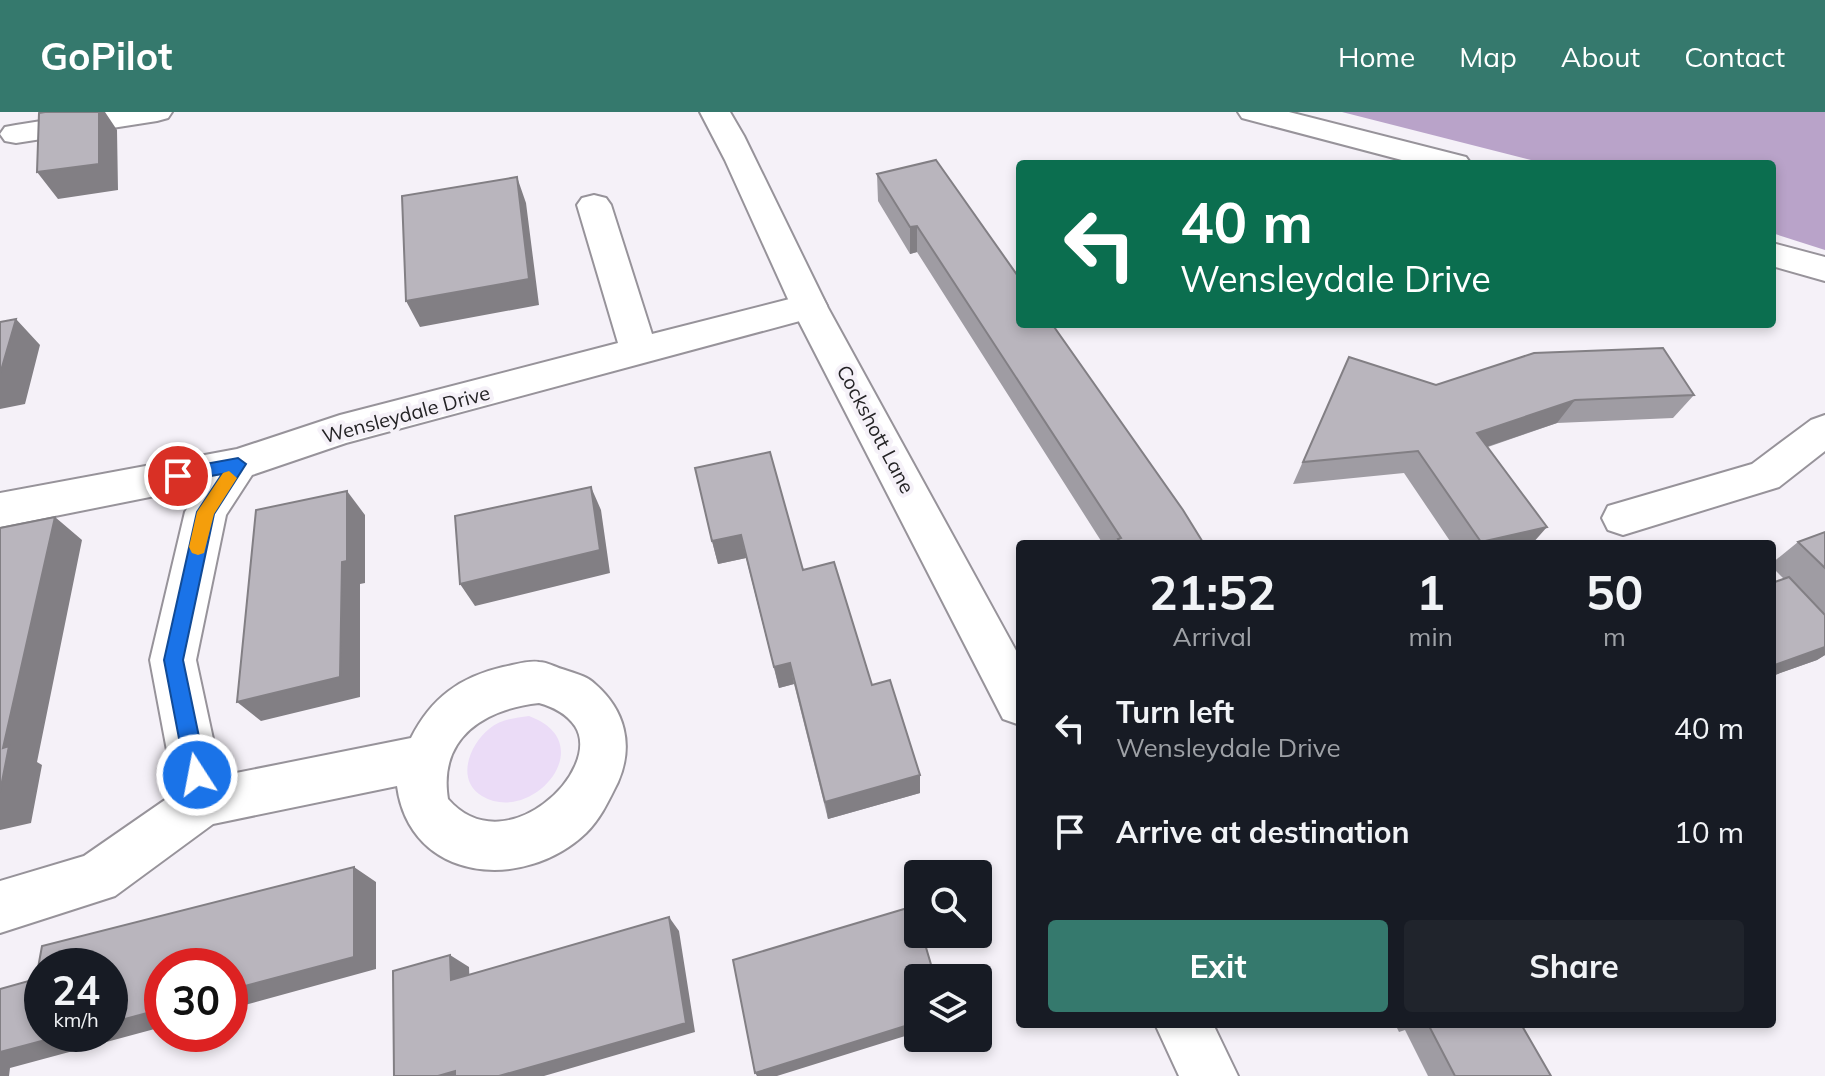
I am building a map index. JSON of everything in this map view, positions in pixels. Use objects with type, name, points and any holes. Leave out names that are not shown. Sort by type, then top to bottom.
[{"type":"street","points":[[16,134],[157,112]]},
{"type":"street","name":"Cockshott Lane","points":[[715,112],[738,151],[809,306],[1016,696]]},
{"type":"street","points":[[1253,112],[1439,160]]},
{"type":"street","points":[[594,205],[639,352]]},
{"type":"street","points":[[1776,255],[1825,269]]},
{"type":"street","name":"Wensleydale Drive","points":[[0,510],[238,464],[340,430],[809,306]]},
{"type":"street","points":[[1623,518],[1765,476],[1825,430]]},
{"type":"street","points":[[202,803],[173,660],[206,512],[238,464]]},
{"type":"street","points":[[0,907],[97,878],[202,803],[425,758]]},
{"type":"street","points":[[1185,1028],[1209,1076]]},
{"type":"shaded area","points":[[1342,112],[1825,112],[1825,250],[1776,234],[1776,160],[1531,160]]},
{"type":"shaded area","points":[[529,716],[550,728],[560,744],[560,761],[552,777],[538,791],[521,800],[501,802],[482,796],[469,781],[467,772],[476,744],[498,723]]},
{"type":"building","points":[[99,112],[99,164],[37,172],[39,113]]},
{"type":"building","points":[[936,160],[1016,273],[1016,328],[1055,328],[1202,540],[1119,540],[1121,538],[917,226],[910,227],[877,174]]},
{"type":"building","points":[[517,177],[529,279],[406,301],[402,196]]},
{"type":"building","points":[[16,319],[0,374],[0,322]]},
{"type":"building","points":[[1663,348],[1694,395],[1575,400],[1477,433],[1547,527],[1490,540],[1480,540],[1418,451],[1303,462],[1349,357],[1436,385],[1534,353]]},
{"type":"building","points":[[770,452],[803,570],[834,562],[872,685],[890,680],[920,775],[825,802],[790,663],[774,667],[741,535],[712,541],[695,468]]},
{"type":"building","points":[[591,487],[600,550],[460,584],[455,516]]},
{"type":"building","points":[[347,491],[347,561],[342,562],[340,677],[237,702],[256,510]]},
{"type":"building","points":[[55,517],[3,748],[9,746],[0,792],[0,528]]},
{"type":"building","points":[[1825,532],[1825,568],[1798,542]]},
{"type":"building","points":[[1789,577],[1825,615],[1825,647],[1776,665],[1776,582]]},
{"type":"building","points":[[354,867],[354,957],[248,985],[248,948],[144,948],[144,1014],[128,1018],[128,948],[42,946]]},
{"type":"building","points":[[904,909],[904,948],[926,948],[931,964],[904,964],[904,1026],[755,1073],[733,960]]},
{"type":"building","points":[[669,917],[686,1023],[499,1076],[455,1076],[455,1071],[438,1076],[394,1076],[393,971],[450,955],[451,980]]},
{"type":"building","points":[[24,982],[24,1046],[0,1052],[0,989]]},
{"type":"building","points":[[1430,1028],[1523,1028],[1551,1076],[1455,1076]]},
{"type":"slow traffic","points":[[198,547],[206,512],[229,478]]},
{"type":"route","points":[[178,476],[238,464],[206,512],[173,660],[197,775]]}]
